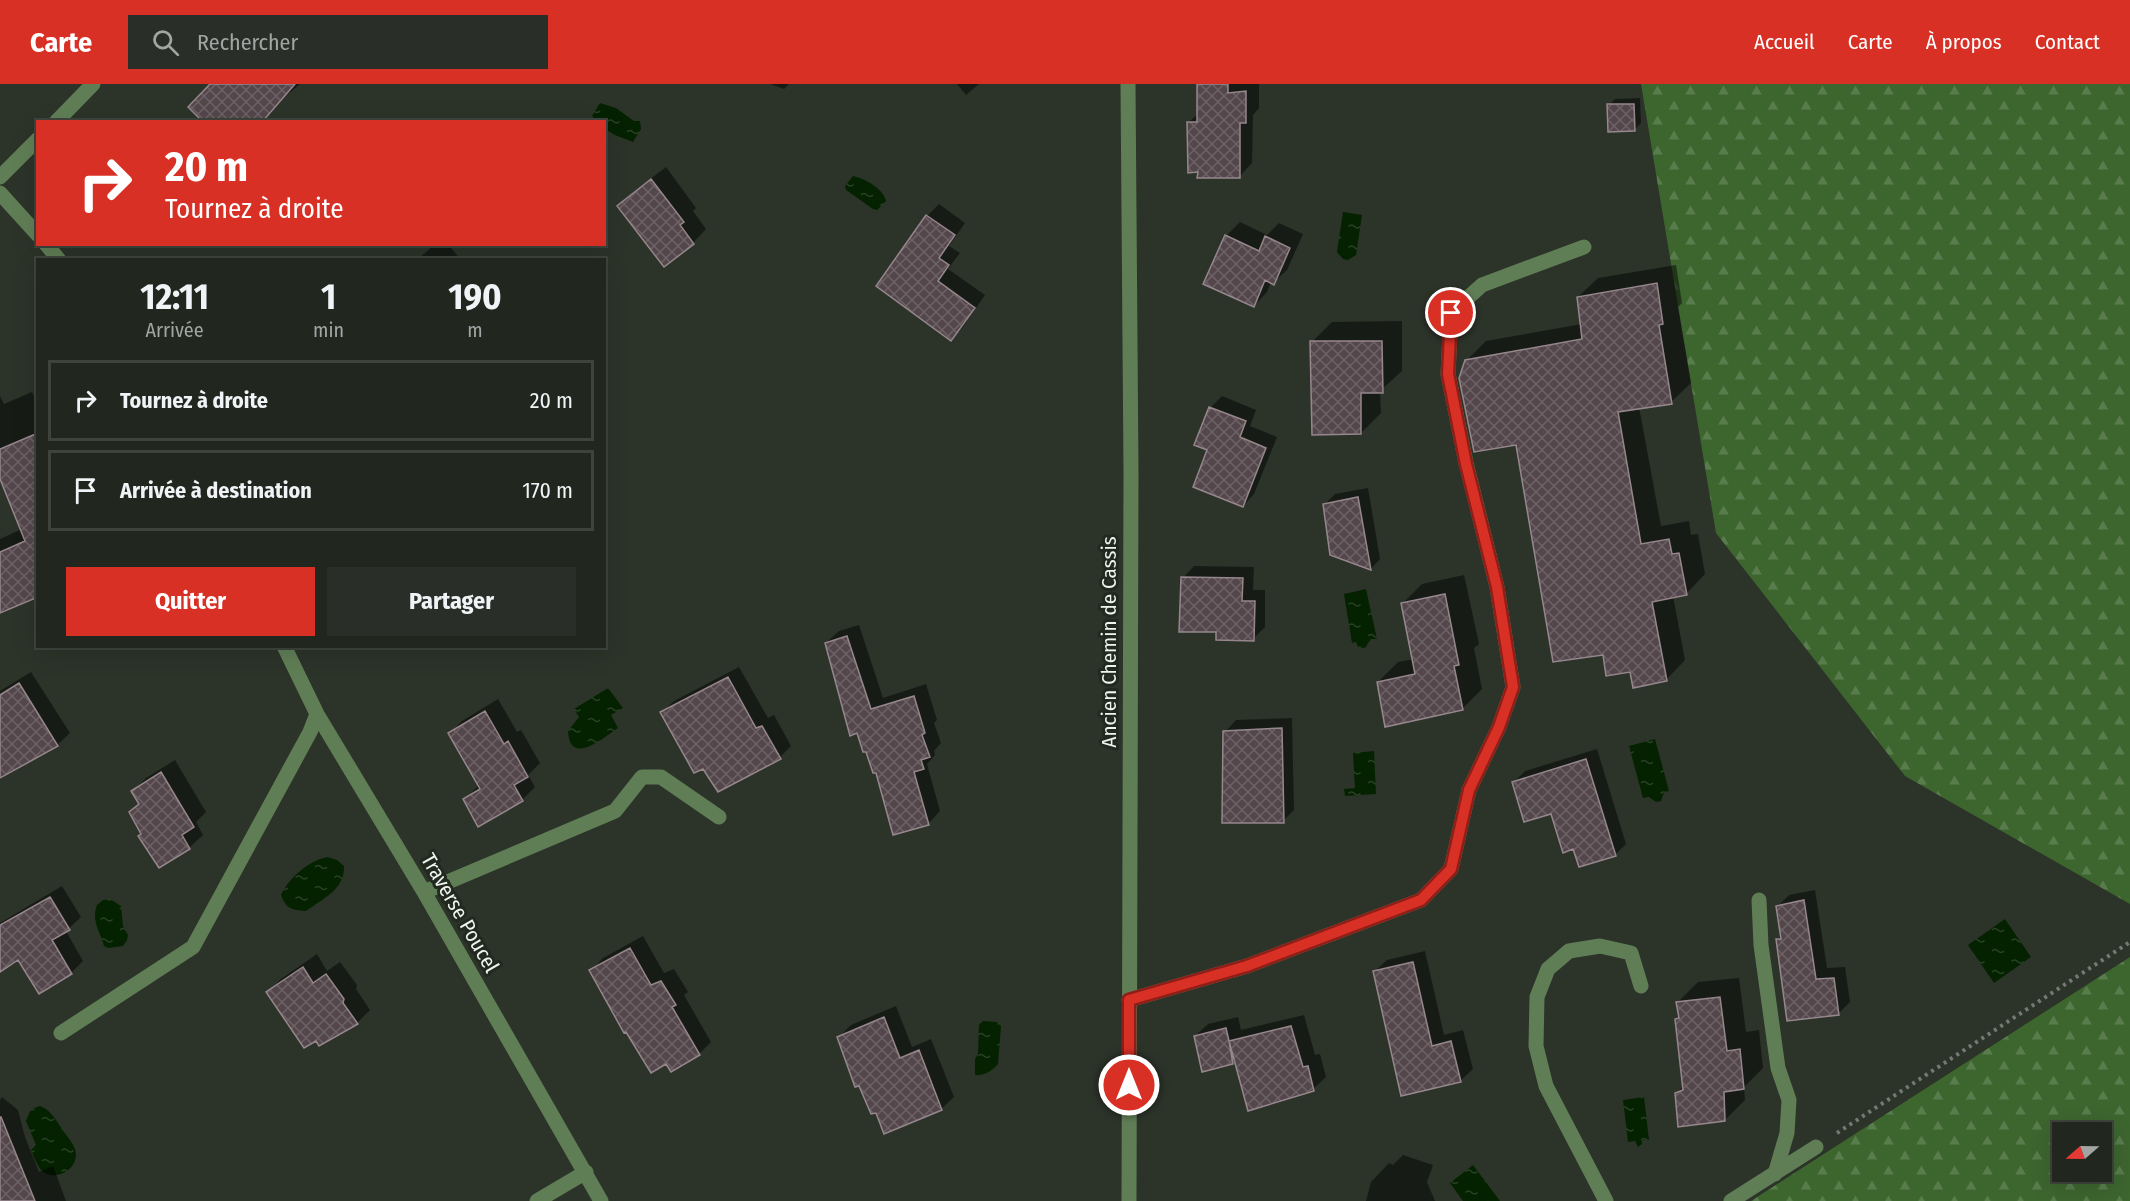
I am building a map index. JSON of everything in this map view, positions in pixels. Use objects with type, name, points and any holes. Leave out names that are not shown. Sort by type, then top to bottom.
[{"type":"street","points":[[58,120],[93,84]]},
{"type":"street","name":"Ancien Chemin de Cassis","points":[[1128,84],[1131,472],[1129,1201]]},
{"type":"street","points":[[0,177],[36,142]]},
{"type":"street","points":[[0,193],[36,233]]},
{"type":"street","points":[[48,246],[57,258]]},
{"type":"street","points":[[1129,1000],[1247,966],[1421,900],[1451,869],[1469,790],[1499,727],[1513,687],[1497,587],[1466,464],[1448,374],[1451,313],[1482,285],[1584,247]]},
{"type":"street","name":"Traverse Poucel","points":[[285,648],[317,714],[424,892],[601,1201]]},
{"type":"street","points":[[61,1033],[194,947],[310,732],[317,714]]},
{"type":"street","points":[[424,892],[615,811],[642,777],[662,777],[719,817]]},
{"type":"street","points":[[1760,900],[1761,945],[1778,1068],[1789,1100],[1787,1133],[1774,1174]]},
{"type":"street","points":[[1606,1201],[1546,1086],[1536,1046],[1537,997],[1548,969],[1569,951],[1600,946],[1631,953],[1641,986]]},
{"type":"street","points":[[1731,1201],[1816,1147]]},
{"type":"street","points":[[537,1201],[586,1172]]},
{"type":"path","points":[[1816,1147],[2130,942]]},
{"type":"green space","points":[[1641,84],[2130,84],[2130,904],[1905,776],[1716,533]]},
{"type":"green space","points":[[2130,957],[2130,1201],[1751,1201]]},
{"type":"water","points":[[600,103],[616,108],[634,121],[640,121],[641,129],[633,142],[606,130],[606,120],[596,120],[592,116]]},
{"type":"water","points":[[853,176],[863,179],[882,192],[886,201],[877,210],[846,190],[845,186]]},
{"type":"water","points":[[1343,212],[1362,215],[1356,255],[1348,260],[1343,259],[1337,252]]},
{"type":"water","points":[[1366,589],[1377,639],[1371,639],[1365,648],[1358,647],[1356,642],[1352,643],[1344,594]]},
{"type":"water","points":[[608,688],[623,708],[611,715],[618,728],[588,747],[581,749],[575,747],[570,742],[568,731],[579,717],[574,709]]},
{"type":"water","points":[[1655,739],[1669,791],[1664,792],[1661,801],[1656,802],[1649,797],[1643,798],[1629,746]]},
{"type":"water","points":[[1374,751],[1376,794],[1345,796],[1344,789],[1355,788],[1353,753]]},
{"type":"water","points":[[327,857],[337,860],[344,866],[341,881],[337,887],[326,898],[306,911],[287,906],[281,895],[289,882],[306,866]]},
{"type":"water","points":[[110,899],[121,906],[123,926],[128,935],[123,946],[108,948],[104,946],[95,911],[97,905],[103,900]]},
{"type":"water","points":[[2005,919],[2031,957],[1994,983],[1968,945]]},
{"type":"water","points":[[983,1021],[997,1022],[1001,1026],[998,1064],[988,1073],[975,1075],[979,1025]]},
{"type":"water","points":[[1644,1097],[1649,1140],[1642,1140],[1642,1144],[1638,1147],[1635,1141],[1628,1142],[1623,1100]]},
{"type":"water","points":[[40,1106],[54,1117],[75,1149],[74,1162],[66,1172],[54,1175],[42,1171],[31,1150],[36,1145],[26,1121],[31,1109]]},
{"type":"water","points":[[1473,1165],[1500,1201],[1463,1201],[1450,1183]]},
{"type":"building","points":[[210,84],[295,84],[264,120],[201,120],[188,107]]},
{"type":"building","points":[[1197,84],[1228,84],[1228,93],[1246,91],[1246,123],[1240,123],[1240,178],[1197,178],[1198,172],[1188,173],[1187,122],[1197,122]]},
{"type":"building","points":[[1607,104],[1634,104],[1635,131],[1608,132]]},
{"type":"building","points":[[651,179],[684,222],[680,225],[694,244],[664,267],[617,206]]},
{"type":"building","points":[[926,215],[955,235],[939,258],[949,265],[938,281],[975,308],[951,341],[876,286]]},
{"type":"building","points":[[1225,235],[1259,251],[1265,236],[1290,248],[1274,285],[1265,280],[1254,307],[1203,284]]},
{"type":"building","points":[[1657,283],[1663,324],[1659,325],[1672,404],[1618,412],[1641,544],[1669,539],[1672,554],[1679,553],[1687,595],[1652,602],[1667,681],[1633,688],[1630,672],[1606,676],[1603,655],[1553,662],[1516,445],[1474,452],[1459,378],[1465,360],[1582,339],[1577,297]]},
{"type":"building","points":[[1310,341],[1382,341],[1383,393],[1361,393],[1361,434],[1312,435]]},
{"type":"building","points":[[1209,407],[1246,421],[1240,437],[1266,448],[1243,507],[1193,487],[1207,450],[1194,445]]},
{"type":"building","points":[[36,434],[36,598],[0,613],[0,552],[25,541],[0,479],[0,449]]},
{"type":"building","points":[[1358,497],[1371,570],[1330,555],[1323,504]]},
{"type":"building","points":[[1181,577],[1243,578],[1242,601],[1255,601],[1254,641],[1216,640],[1216,632],[1179,632]]},
{"type":"building","points":[[1445,594],[1459,665],[1454,666],[1463,710],[1385,727],[1377,682],[1415,674],[1401,603]]},
{"type":"building","points":[[847,636],[871,709],[914,696],[925,733],[922,735],[930,757],[921,760],[924,769],[914,772],[929,825],[893,835],[876,773],[873,773],[866,752],[863,752],[857,733],[850,736],[825,643]]},
{"type":"building","points":[[728,677],[756,728],[762,726],[781,759],[718,792],[703,769],[694,773],[660,712]]},
{"type":"building","points":[[19,683],[58,746],[0,778],[0,695]]},
{"type":"building","points":[[485,711],[504,744],[508,741],[528,777],[514,785],[523,801],[478,827],[463,799],[480,789],[448,733]]},
{"type":"building","points":[[1282,728],[1284,823],[1222,823],[1223,731]]},
{"type":"building","points":[[1586,759],[1616,856],[1579,867],[1573,849],[1563,853],[1551,814],[1524,822],[1512,782]]},
{"type":"building","points":[[161,772],[194,827],[182,835],[190,849],[159,868],[138,836],[141,834],[129,812],[139,804],[131,791]]},
{"type":"building","points":[[50,897],[70,930],[52,940],[72,974],[39,994],[18,960],[0,972],[0,925]]},
{"type":"building","points":[[1804,900],[1816,979],[1834,978],[1839,1015],[1787,1021],[1776,939],[1781,939],[1776,906]]},
{"type":"building","points":[[630,948],[651,985],[661,981],[676,1005],[672,1007],[700,1055],[671,1072],[666,1064],[651,1073],[626,1032],[624,1033],[589,970]]},
{"type":"building","points":[[1413,962],[1432,1046],[1451,1041],[1461,1082],[1401,1096],[1373,971]]},
{"type":"building","points":[[303,967],[313,983],[326,974],[358,1024],[319,1046],[316,1041],[304,1048],[266,992]]},
{"type":"building","points":[[1720,997],[1727,1051],[1740,1049],[1744,1089],[1724,1092],[1725,1121],[1678,1127],[1675,1093],[1683,1090],[1675,1019],[1679,1018],[1676,1002]]},
{"type":"building","points":[[884,1017],[900,1058],[919,1050],[942,1110],[884,1134],[876,1113],[871,1114],[859,1086],[855,1087],[837,1037]]},
{"type":"building","points":[[1291,1026],[1303,1067],[1308,1066],[1314,1091],[1248,1111],[1229,1041]]},
{"type":"building","points":[[1226,1028],[1233,1064],[1202,1072],[1194,1036]]},
{"type":"building","points":[[1,1117],[35,1201],[0,1201]]},
{"type":"route","points":[[1129,1085],[1129,1000],[1247,966],[1421,900],[1451,869],[1469,790],[1499,727],[1513,687],[1497,587],[1466,464],[1448,374],[1451,313]]}]
